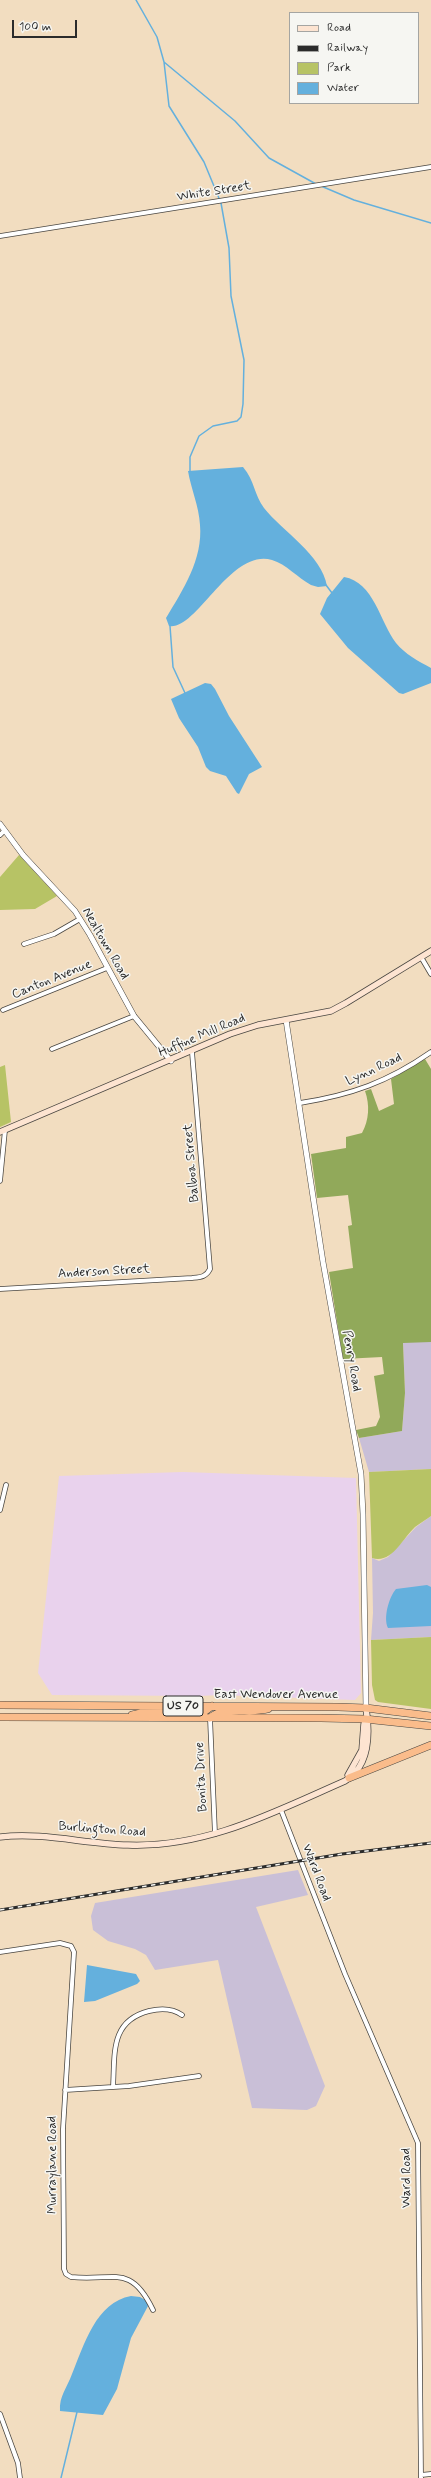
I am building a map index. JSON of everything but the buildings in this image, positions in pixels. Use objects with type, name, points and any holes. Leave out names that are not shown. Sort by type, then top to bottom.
[{"type":"highway","name":"East Wendover Avenue","points":[[0,1705],[366,1708],[431,1716]]},
{"type":"highway","points":[[124,1718],[141,1713],[204,1712],[212,1706]]},
{"type":"highway","points":[[210,1718],[220,1712],[259,1712],[274,1707]]},
{"type":"highway","name":"East Wendover Avenue","points":[[0,1717],[366,1719],[431,1726]]},
{"type":"highway","points":[[349,1778],[431,1745]]},
{"type":"main road","name":"Huffine Mill Road","points":[[2,1131],[171,1061],[230,1034],[258,1025],[318,1014],[346,1003],[431,951]]},
{"type":"main road","name":"Burlington Road","points":[[0,1837],[32,1836],[128,1845],[185,1842],[258,1820],[349,1778],[361,1765],[366,1753],[366,1708]]},
{"type":"main road","name":"Burlington Road","points":[[335,1785],[349,1774],[359,1757],[366,1719]]},
{"type":"street","name":"White Street","points":[[0,236],[431,167]]},
{"type":"street","name":"Nealtown Road","points":[[0,824],[2,833],[80,919],[134,1016],[171,1061]]},
{"type":"street","points":[[24,944],[54,934],[80,919]]},
{"type":"street","points":[[421,957],[431,974]]},
{"type":"street","name":"Canton Avenue","points":[[3,1010],[107,968]]},
{"type":"street","points":[[52,1049],[134,1016]]},
{"type":"street","name":"Penry Road","points":[[286,1020],[300,1103],[323,1262],[361,1479],[366,1708]]},
{"type":"street","name":"Balboa Street","points":[[192,1052],[210,1269],[208,1273]]},
{"type":"street","name":"Lynn Road","points":[[300,1103],[338,1097],[359,1091],[431,1052]]},
{"type":"street","points":[[0,1181],[2,1131]]},
{"type":"street","name":"Anderson Street","points":[[0,1289],[192,1278],[204,1276],[208,1273]]},
{"type":"street","points":[[0,1510],[6,1485]]},
{"type":"street","name":"Bonita Drive","points":[[210,1718],[215,1834]]},
{"type":"street","name":"Ward Road","points":[[281,1810],[345,1974],[418,2143],[421,2476]]},
{"type":"street","name":"Murraylane Road","points":[[0,1952],[60,1943],[71,1946],[74,1952],[64,2090],[64,2269],[66,2274],[71,2277],[115,2276],[133,2282],[146,2295],[153,2310]]},
{"type":"street","points":[[113,2087],[116,2042],[127,2021],[134,2015],[152,2011],[173,2009],[182,2015]]},
{"type":"street","points":[[64,2090],[113,2087],[199,2076]]},
{"type":"street","points":[[0,2414],[2,2427],[18,2463],[20,2478]]},
{"type":"street","points":[[421,2476],[431,2474]]},
{"type":"shaded area","points":[[403,1342],[431,1342],[431,1469],[369,1472],[359,1438],[402,1431],[405,1393]]},
{"type":"shaded area","points":[[183,1472],[356,1478],[361,1693],[355,1700],[219,1695],[52,1695],[38,1673],[59,1476]]},
{"type":"shaded area","points":[[431,1516],[431,1637],[371,1640],[373,1613],[372,1558],[379,1561],[388,1557],[416,1527]]},
{"type":"shaded area","points":[[298,1870],[308,1895],[256,1907],[325,2086],[316,2106],[307,2110],[252,2108],[218,1960],[155,1970],[146,1955],[135,1949],[108,1941],[93,1930],[91,1916],[95,1903]]},
{"type":"green space","points":[[19,855],[57,896],[35,909],[0,910],[0,877]]},
{"type":"green space","points":[[425,1059],[431,1069],[431,1342],[403,1343],[405,1393],[402,1431],[359,1438],[356,1430],[376,1426],[380,1417],[374,1376],[384,1374],[382,1357],[343,1359],[329,1272],[353,1268],[348,1226],[352,1225],[348,1195],[317,1198],[311,1154],[346,1148],[346,1137],[362,1133],[366,1123],[368,1107],[365,1091],[371,1089],[379,1111],[394,1104],[391,1079]]},
{"type":"green space","points":[[5,1065],[11,1122],[0,1127],[0,1067]]},
{"type":"green space","points":[[431,1469],[431,1516],[415,1527],[391,1554],[379,1559],[372,1558],[369,1472]]},
{"type":"green space","points":[[431,1637],[431,1709],[378,1702],[375,1700],[372,1685],[371,1640]]},
{"type":"water","points":[[243,467],[250,477],[258,498],[264,508],[310,554],[324,575],[327,586],[318,587],[311,585],[287,568],[272,560],[257,560],[242,566],[228,577],[191,616],[180,624],[169,626],[166,618],[190,574],[195,562],[200,538],[198,511],[188,471]]},
{"type":"water","points":[[344,577],[354,580],[363,586],[375,604],[390,634],[403,651],[431,668],[431,683],[403,694],[399,693],[348,648],[320,614],[327,598]]},
{"type":"water","points":[[205,683],[211,684],[215,689],[229,716],[262,767],[249,774],[239,794],[226,776],[210,771],[206,767],[198,747],[179,718],[171,699]]},
{"type":"water","points":[[427,1585],[431,1587],[431,1626],[388,1628],[386,1613],[391,1597],[396,1589]]},
{"type":"water","points":[[87,1965],[136,1974],[140,1981],[137,1984],[95,2001],[84,2002]]},
{"type":"water","points":[[131,2296],[140,2297],[147,2301],[148,2306],[131,2338],[117,2389],[103,2415],[60,2411],[62,2396],[81,2350],[93,2326],[109,2307],[119,2300]]},
{"type":"waterway","points":[[136,0],[157,37],[164,62],[169,106],[204,162],[221,203],[229,248],[231,296],[244,360],[243,404],[241,417],[237,421],[213,426],[199,436],[190,457],[190,471]]},
{"type":"waterway","points":[[164,62],[235,121],[269,158],[316,184]]},
{"type":"waterway","points":[[321,186],[354,200],[431,223]]},
{"type":"waterway","points":[[326,585],[332,593]]},
{"type":"waterway","points":[[170,626],[173,667],[185,693]]},
{"type":"waterway","points":[[61,2478],[77,2412]]},
{"type":"railway","points":[[0,1910],[342,1854],[431,1843]]}]
